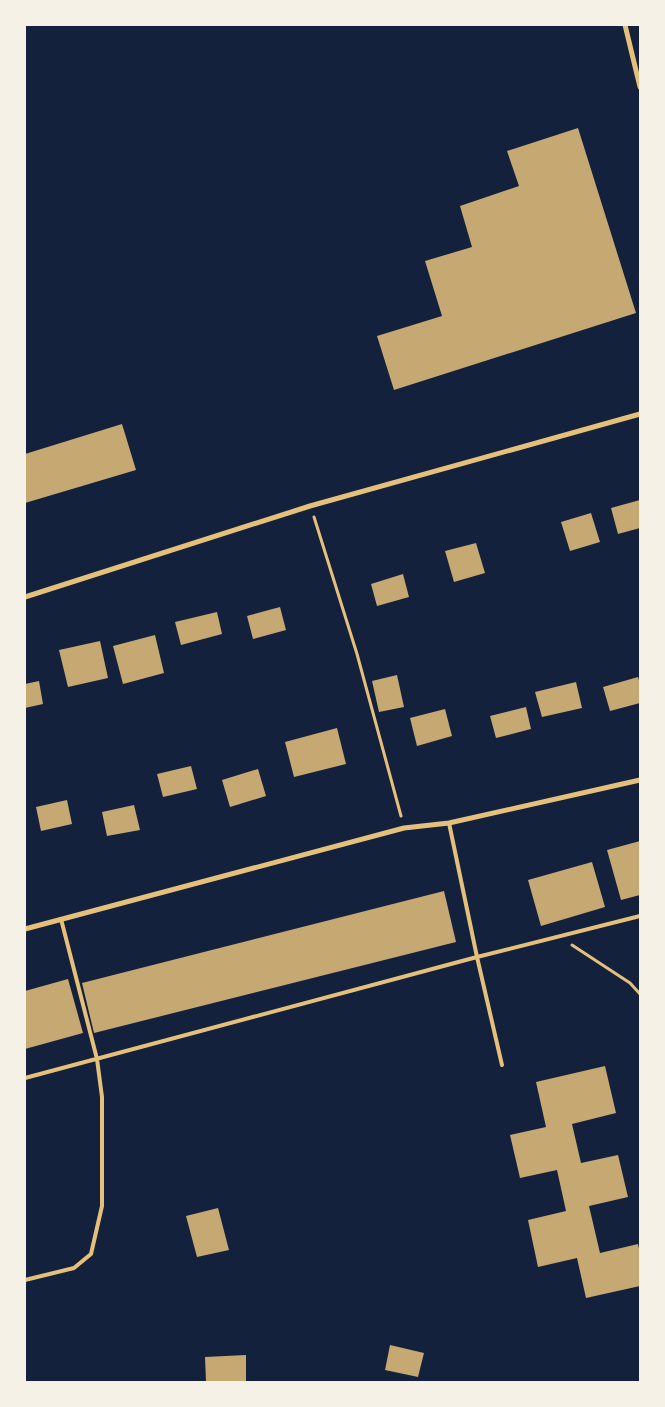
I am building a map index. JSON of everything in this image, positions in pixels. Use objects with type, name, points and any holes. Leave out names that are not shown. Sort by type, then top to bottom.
[{"type":"street","points":[[625,25],[640,87]]},
{"type":"street","points":[[25,597],[310,506],[640,414]]},
{"type":"street","points":[[25,929],[404,828],[449,823],[640,780]]},
{"type":"lane","points":[[449,823],[502,1065]]},
{"type":"lane","points":[[25,1078],[477,957],[640,916]]},
{"type":"lane","points":[[25,1280],[74,1268],[91,1254],[102,1206],[102,1097],[97,1059],[61,919]]},
{"type":"path","points":[[310,506],[358,654],[404,828]]},
{"type":"path","points":[[558,936],[630,983],[640,994]]},
{"type":"building","points":[[578,128],[636,313],[394,390],[377,336],[442,316],[425,261],[472,247],[460,206],[519,186],[507,151]]},
{"type":"building","points":[[122,424],[136,470],[25,503],[25,454]]},
{"type":"building","points":[[640,500],[640,528],[618,534],[611,508]]},
{"type":"building","points":[[591,513],[600,542],[570,551],[561,522]]},
{"type":"building","points":[[476,543],[485,573],[454,582],[445,551]]},
{"type":"building","points":[[403,574],[409,597],[377,606],[371,584]]},
{"type":"building","points":[[280,607],[286,630],[253,639],[247,616]]},
{"type":"building","points":[[217,612],[222,634],[181,645],[175,622]]},
{"type":"building","points":[[155,635],[164,673],[123,684],[113,646]]},
{"type":"building","points":[[100,641],[108,678],[68,687],[59,650]]},
{"type":"building","points":[[397,675],[404,707],[379,712],[372,681]]},
{"type":"building","points":[[638,677],[640,703],[610,711],[603,687]]},
{"type":"building","points":[[39,681],[43,704],[25,708],[25,684]]},
{"type":"building","points":[[576,682],[582,708],[542,717],[535,692]]},
{"type":"building","points":[[526,707],[531,729],[496,738],[490,716]]},
{"type":"building","points":[[445,709],[452,736],[417,746],[410,718]]},
{"type":"building","points":[[337,728],[346,764],[294,777],[285,742]]},
{"type":"building","points":[[191,766],[197,789],[163,797],[157,774]]},
{"type":"building","points":[[258,769],[266,796],[230,807],[222,780]]},
{"type":"building","points":[[67,800],[72,824],[41,831],[36,807]]},
{"type":"building","points":[[134,805],[140,830],[107,836],[102,812]]},
{"type":"building","points":[[640,841],[640,895],[621,900],[607,850]]},
{"type":"building","points":[[592,862],[605,907],[541,926],[528,880]]},
{"type":"building","points":[[444,891],[456,942],[94,1033],[82,983]]},
{"type":"building","points":[[68,979],[83,1033],[25,1049],[25,991]]},
{"type":"building","points":[[605,1066],[616,1113],[572,1124],[581,1163],[618,1155],[628,1197],[589,1206],[600,1253],[638,1244],[640,1253],[640,1286],[586,1298],[577,1258],[538,1267],[528,1220],[566,1211],[557,1170],[520,1178],[510,1135],[546,1127],[536,1082]]},
{"type":"building","points":[[218,1208],[229,1250],[197,1257],[186,1216]]},
{"type":"building","points":[[390,1345],[424,1353],[418,1377],[385,1370]]},
{"type":"building","points":[[246,1355],[246,1382],[206,1382],[205,1357]]}]
